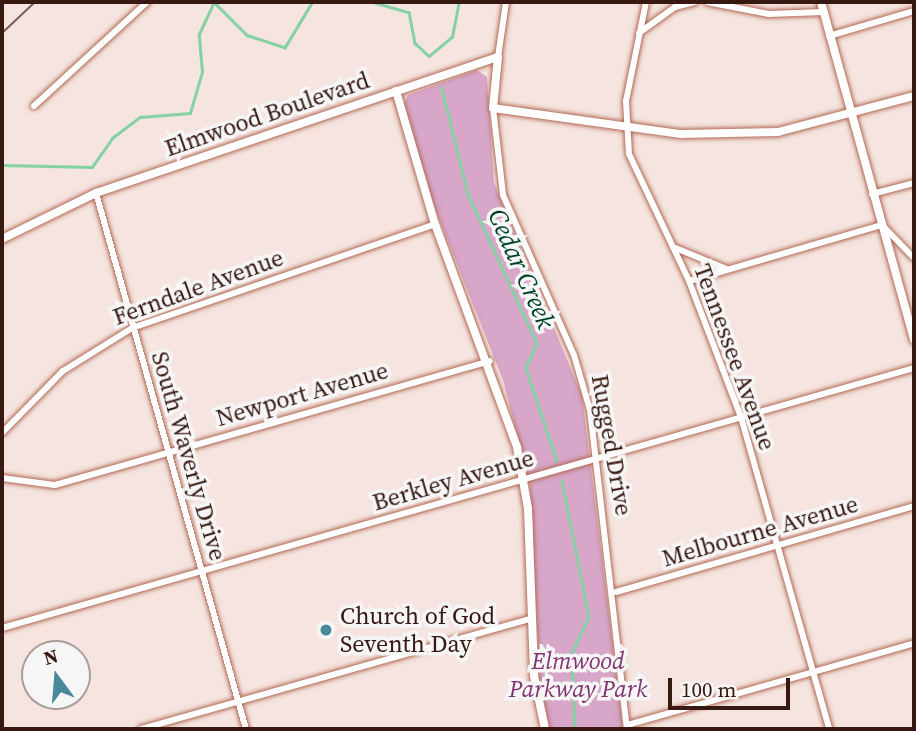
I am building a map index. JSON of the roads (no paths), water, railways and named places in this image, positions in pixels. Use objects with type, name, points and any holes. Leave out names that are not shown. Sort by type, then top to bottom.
[{"type":"street","points":[[34,106],[147,2]]},
{"type":"street","points":[[498,57],[506,2]]},
{"type":"street","name":"Tennessee Avenue","points":[[646,2],[638,34],[626,126],[638,180],[689,281],[741,417],[829,729]]},
{"type":"street","points":[[638,34],[675,7],[695,2]]},
{"type":"street","points":[[707,2],[769,13],[822,12]]},
{"type":"street","points":[[821,2],[827,36],[914,339]]},
{"type":"street","points":[[827,36],[914,11]]},
{"type":"street","name":"Elmwood Boulevard","points":[[2,239],[96,193],[498,57]]},
{"type":"street","name":"Rugged Drive","points":[[498,57],[494,108],[503,195],[575,355],[598,459],[616,592],[627,727]]},
{"type":"street","points":[[396,91],[435,224],[490,361],[524,480],[531,619],[545,729]]},
{"type":"street","points":[[494,108],[626,126],[746,135],[850,116],[914,96]]},
{"type":"street","points":[[872,194],[914,183]]},
{"type":"street","name":"South Waverly Drive","points":[[96,193],[246,729]]},
{"type":"street","name":"Ferndale Avenue","points":[[2,433],[63,371],[132,328],[435,224]]},
{"type":"street","points":[[881,225],[914,258]]},
{"type":"street","points":[[689,281],[881,225]]},
{"type":"street","points":[[671,246],[729,270]]},
{"type":"street","name":"Newport Avenue","points":[[2,478],[55,485],[490,361]]},
{"type":"street","name":"Berkley Avenue","points":[[2,628],[914,368]]},
{"type":"street","name":"Melbourne Avenue","points":[[616,592],[914,506]]},
{"type":"street","points":[[141,729],[531,619]]},
{"type":"street","points":[[627,727],[914,643]]},
{"type":"waterway","points":[[2,165],[92,167],[112,138],[140,117],[190,113],[202,72],[199,34],[214,2],[247,35],[285,47],[312,2]]},
{"type":"waterway","points":[[373,2],[409,12],[415,43],[429,56],[452,37],[459,2]]},
{"type":"waterway","name":"Cedar Creek","points":[[442,88],[468,194],[537,343],[526,368],[557,461]]},
{"type":"waterway","name":"Cedar Creek","points":[[562,480],[589,617],[572,653],[575,729]]},
{"type":"tram line","points":[[2,33],[35,2]]},
{"type":"place","name":"Church of God Seventh Day","points":[[326,630]]},
{"type":"park label","name":"Elmwood Parkway Park","points":[[578,675]]}]
